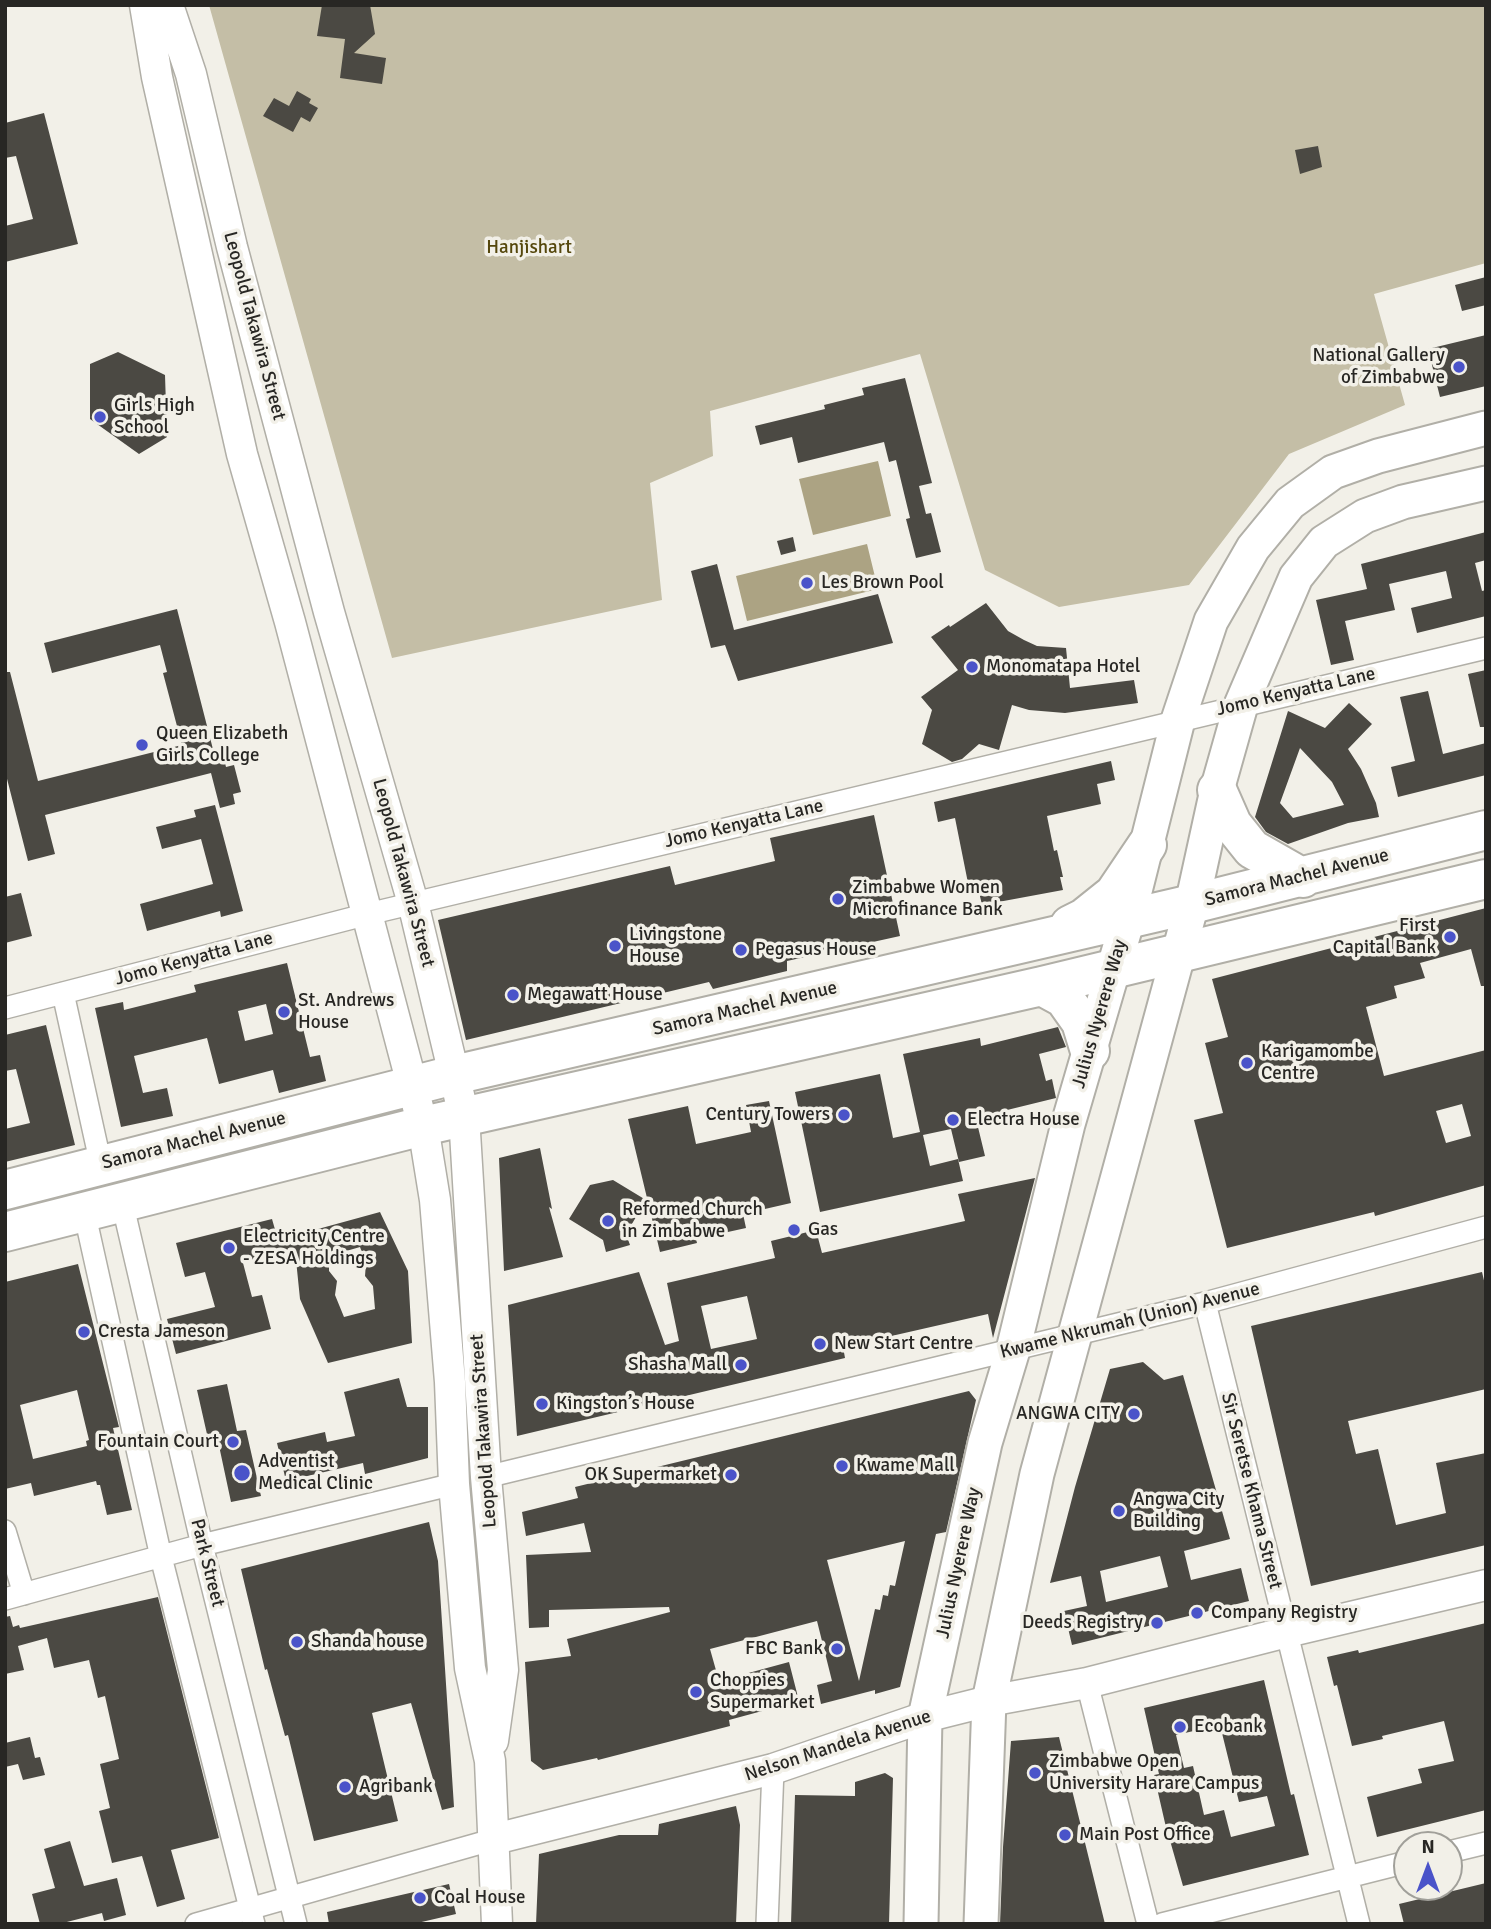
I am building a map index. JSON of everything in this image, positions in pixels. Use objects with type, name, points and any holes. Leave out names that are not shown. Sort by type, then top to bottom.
[{"type":"highway","points":[[1217,790],[1232,824],[1252,849],[1303,878]]},
{"type":"highway","name":"Samora Machel Avenue","points":[[5,1190],[454,1075],[1303,878],[1486,830]]},
{"type":"highway","points":[[1043,939],[1084,918],[1114,894],[1147,845]]},
{"type":"highway","points":[[5,1231],[464,1116],[1042,986],[1486,879]]},
{"type":"highway","points":[[1042,986],[1064,999],[1081,1022],[1090,1051]]},
{"type":"main road","name":"Julius Nyerere Way","points":[[921,1924],[925,1717],[985,1443],[1013,1350],[1068,1124],[1128,919],[1178,720],[1211,621],[1253,548],[1290,503],[1333,472],[1388,453],[1486,428]]},
{"type":"main road","points":[[981,1924],[989,1701],[1037,1474],[1192,904],[1217,790],[1241,705],[1296,577],[1324,542],[1365,516],[1403,502],[1486,483]]},
{"type":"street","name":"Leopold Takawira Street","points":[[145,5],[157,77],[242,454],[293,635],[423,1126],[436,1213],[450,1382],[454,1484],[470,1668],[490,1762],[497,1924]]},
{"type":"street","name":"Leopold Takawira Street","points":[[168,5],[191,74],[232,247],[329,612],[413,903],[464,1116],[486,1477],[503,1670],[490,1762]]},
{"type":"street","name":"Jomo Kenyatta Lane","points":[[5,1008],[413,903],[1486,648]]},
{"type":"street","points":[[63,993],[101,1165]]},
{"type":"street","name":"Park Street","points":[[122,1202],[202,1545],[296,1924]]},
{"type":"street","points":[[84,1211],[161,1557],[252,1916]]},
{"type":"street","name":"Kwame Nkrumah (Union) Avenue","points":[[486,1477],[1205,1303],[1486,1227]]},
{"type":"street","name":"Sir Seretse Khama Street","points":[[1205,1303],[1359,1924]]},
{"type":"street","points":[[5,1531],[15,1596],[202,1545],[454,1484]]},
{"type":"street","name":"Nelson Mandela Avenue","points":[[195,1924],[252,1916],[289,1896],[495,1839],[773,1769],[925,1717],[989,1701],[1087,1683],[1486,1585]]},
{"type":"street","points":[[1087,1683],[1148,1924]]},
{"type":"street","points":[[767,1924],[773,1769]]},
{"type":"street","points":[[1463,1849],[1486,1843]]},
{"type":"street","points":[[1162,1924],[1393,1866]]},
{"type":"green space","name":"Hanjishart","points":[[209,5],[1486,5],[1486,263],[1374,294],[1405,405],[1289,454],[1189,585],[1059,607],[985,570],[920,354],[710,411],[713,456],[650,483],[662,600],[392,658]]},
{"type":"shaded area","name":"Les Brown Pool","points":[[878,461],[891,516],[813,535],[799,479]]},
{"type":"shaded area","name":"Les Brown Pool","points":[[867,544],[878,589],[747,621],[736,576]]},
{"type":"building","points":[[322,5],[370,5],[375,34],[354,53],[386,58],[382,84],[340,78],[345,39],[317,36]]},
{"type":"building","points":[[297,91],[311,99],[309,103],[318,108],[310,122],[301,117],[293,132],[263,116],[274,98],[289,106]]},
{"type":"building","points":[[44,113],[78,244],[5,262],[5,226],[33,219],[16,156],[5,158],[5,123]]},
{"type":"building","points":[[1318,146],[1322,167],[1300,174],[1295,150]]},
{"type":"building","name":"National Gallery of Zimbabwe","points":[[1486,277],[1486,305],[1462,311],[1455,285]]},
{"type":"building","name":"National Gallery of Zimbabwe","points":[[1486,335],[1486,386],[1440,397],[1428,349]]},
{"type":"building","points":[[118,352],[165,375],[167,437],[139,454],[90,419],[90,364]]},
{"type":"building","points":[[905,378],[932,483],[919,486],[926,514],[931,513],[941,552],[916,558],[906,519],[910,518],[896,460],[889,462],[884,442],[798,463],[792,437],[760,445],[755,426],[825,409],[824,405],[864,395],[862,388]]},
{"type":"building","points":[[1486,532],[1486,560],[1475,563],[1482,591],[1486,590],[1486,616],[1417,633],[1411,608],[1452,598],[1446,571],[1389,584],[1395,610],[1345,621],[1354,660],[1331,665],[1316,600],[1367,589],[1361,564]]},
{"type":"building","points":[[793,537],[796,551],[781,555],[777,541]]},
{"type":"building","points":[[717,564],[734,630],[878,594],[893,643],[738,681],[725,645],[711,648],[691,571]]},
{"type":"building","points":[[986,603],[1008,631],[1024,640],[1037,646],[1066,648],[1070,688],[1134,680],[1138,703],[1065,713],[1029,710],[1012,705],[999,750],[979,744],[962,759],[952,762],[922,744],[932,710],[921,697],[958,670],[931,637]]},
{"type":"building","name":"Queen Elizabeth Girls College","points":[[177,609],[216,761],[224,759],[226,767],[234,765],[241,792],[233,794],[235,804],[220,808],[211,773],[45,815],[55,854],[28,861],[5,771],[5,672],[10,672],[38,781],[182,745],[163,673],[167,672],[160,645],[52,673],[44,643]]},
{"type":"building","points":[[1486,670],[1486,727],[1480,727],[1468,674]]},
{"type":"building","points":[[1428,691],[1443,754],[1486,743],[1486,775],[1398,797],[1391,767],[1415,761],[1400,697]]},
{"type":"building","points":[[1349,703],[1372,724],[1348,749],[1361,769],[1376,803],[1379,817],[1348,823],[1288,844],[1266,832],[1255,817],[1288,711],[1325,728]],"holes":[[[1300,748],[1332,782],[1344,805],[1293,818],[1280,803]]]},
{"type":"building","points":[[1111,761],[1115,780],[1097,784],[1101,804],[1047,816],[1054,851],[1057,850],[1063,877],[1060,877],[1063,890],[982,905],[979,892],[970,893],[955,818],[938,822],[934,802]]},
{"type":"building","points":[[215,805],[243,911],[221,917],[220,911],[147,931],[140,904],[213,884],[201,839],[162,849],[156,827],[196,817],[194,810]]},
{"type":"building","points":[[874,815],[900,936],[787,961],[787,971],[713,989],[709,982],[466,1040],[438,920],[670,866],[675,885],[775,861],[770,838]]},
{"type":"building","points":[[21,893],[32,936],[5,943],[5,897]]},
{"type":"building","points":[[1486,908],[1486,986],[1481,986],[1471,949],[1420,963],[1425,978],[1394,986],[1397,998],[1366,1007],[1384,1076],[1486,1050],[1486,1185],[1375,1216],[1374,1212],[1227,1248],[1194,1120],[1223,1113],[1205,1043],[1228,1037],[1212,979]],"holes":[[[1462,1104],[1471,1136],[1446,1143],[1436,1111]]]},
{"type":"building","points":[[287,963],[310,1057],[320,1055],[326,1081],[279,1093],[273,1070],[219,1084],[207,1038],[134,1056],[143,1093],[167,1088],[173,1116],[121,1127],[95,1008],[123,1002],[124,1010],[196,992],[194,985]],"holes":[[[266,1004],[273,1034],[245,1041],[238,1011]]]},
{"type":"building","points":[[46,1025],[75,1145],[5,1162],[5,1129],[30,1123],[16,1069],[5,1071],[5,1035]]},
{"type":"building","points":[[1058,1027],[1066,1047],[1039,1054],[1046,1081],[1052,1079],[1056,1098],[999,1112],[1000,1118],[977,1123],[985,1156],[959,1162],[951,1129],[923,1135],[930,1166],[958,1159],[963,1181],[820,1212],[795,1092],[880,1074],[893,1138],[920,1132],[903,1054],[980,1038],[981,1046]]},
{"type":"building","points":[[769,1101],[791,1203],[743,1214],[746,1228],[696,1239],[697,1243],[660,1252],[628,1119],[688,1106],[696,1144],[751,1132],[746,1105]]},
{"type":"building","points":[[540,1148],[552,1209],[549,1207],[563,1257],[504,1271],[499,1158]]},
{"type":"building","points":[[1035,1178],[993,1338],[988,1314],[843,1347],[845,1358],[517,1436],[508,1305],[639,1272],[665,1345],[679,1341],[667,1283],[775,1258],[771,1241],[816,1230],[822,1253],[965,1221],[958,1194]],"holes":[[[747,1296],[757,1339],[711,1349],[701,1306]]]},
{"type":"building","name":"Reformed Church in Zimbabwe","points":[[613,1180],[646,1200],[626,1234],[630,1245],[606,1252],[603,1240],[569,1219],[590,1185]]},
{"type":"building","points":[[380,1212],[408,1271],[412,1343],[328,1363],[300,1299],[295,1250],[243,1263],[252,1297],[262,1295],[271,1329],[176,1354],[167,1319],[215,1307],[205,1272],[185,1277],[176,1243],[272,1219],[278,1240]],"holes":[[[360,1247],[366,1263],[365,1276],[373,1286],[375,1309],[344,1317],[335,1295],[337,1281],[329,1271],[329,1256]]]},
{"type":"building","points":[[78,1264],[119,1427],[113,1428],[132,1510],[107,1515],[100,1485],[97,1485],[96,1481],[34,1496],[31,1483],[5,1489],[5,1282]],"holes":[[[77,1390],[89,1440],[86,1441],[87,1446],[33,1459],[20,1405]]]},
{"type":"building","points":[[1482,1272],[1486,1289],[1486,1389],[1348,1421],[1356,1454],[1378,1449],[1396,1525],[1446,1513],[1436,1463],[1486,1453],[1486,1545],[1311,1586],[1251,1326]]},
{"type":"building","points":[[1143,1362],[1164,1380],[1183,1375],[1230,1539],[1184,1551],[1191,1580],[1241,1568],[1249,1601],[1072,1645],[1064,1611],[1087,1606],[1081,1576],[1050,1583],[1110,1369]],"holes":[[[1160,1556],[1168,1587],[1106,1602],[1100,1571]]]},
{"type":"building","points":[[399,1378],[407,1407],[428,1407],[428,1458],[365,1474],[363,1463],[286,1481],[277,1443],[325,1432],[327,1442],[355,1436],[344,1392]]},
{"type":"building","name":"Fountain Court","points":[[227,1384],[237,1431],[246,1430],[261,1496],[231,1502],[218,1441],[209,1443],[197,1390]]},
{"type":"building","points":[[969,1391],[976,1400],[946,1532],[936,1534],[900,1687],[875,1694],[875,1690],[821,1704],[817,1685],[832,1681],[817,1621],[710,1649],[719,1681],[789,1662],[799,1701],[729,1720],[730,1726],[598,1760],[597,1758],[543,1770],[531,1761],[525,1662],[571,1656],[567,1639],[670,1612],[669,1607],[549,1610],[549,1627],[529,1628],[526,1555],[591,1552],[584,1523],[526,1536],[522,1512],[578,1498],[575,1487]],"holes":[[[905,1541],[895,1586],[890,1585],[888,1596],[883,1595],[880,1610],[875,1609],[859,1681],[827,1560]]]},
{"type":"building","points":[[429,1522],[438,1561],[454,1807],[442,1810],[411,1703],[372,1713],[398,1821],[314,1841],[288,1735],[285,1736],[267,1669],[265,1670],[241,1569]]},
{"type":"building","points":[[158,1597],[219,1838],[171,1850],[185,1899],[157,1907],[142,1856],[112,1863],[99,1811],[110,1808],[100,1764],[119,1759],[105,1696],[98,1698],[89,1660],[54,1668],[47,1638],[18,1646],[24,1670],[5,1674],[5,1617],[10,1616],[13,1627],[19,1625],[20,1628]]},
{"type":"building","points":[[1486,1623],[1486,1810],[1377,1837],[1367,1797],[1422,1783],[1418,1769],[1454,1761],[1444,1721],[1352,1746],[1327,1657],[1358,1650],[1359,1653]]},
{"type":"building","points":[[1264,1680],[1291,1795],[1294,1794],[1309,1855],[1183,1886],[1154,1775],[1159,1774],[1144,1708]],"holes":[[[1220,1725],[1239,1802],[1267,1796],[1275,1826],[1231,1837],[1224,1810],[1204,1815],[1193,1766],[1184,1768],[1176,1735]]]},
{"type":"building","points":[[30,1737],[35,1758],[40,1757],[45,1775],[23,1780],[18,1764],[5,1767],[5,1743]]},
{"type":"building","name":"Main Post Office","points":[[1059,1737],[1105,1924],[1000,1924],[1011,1741]]},
{"type":"building","points":[[885,1773],[893,1778],[889,1924],[791,1924],[795,1795],[855,1796],[855,1782]]},
{"type":"building","points":[[736,1806],[740,1825],[736,1924],[536,1924],[539,1854],[619,1835],[658,1835],[659,1824]]},
{"type":"building","points":[[70,1841],[84,1886],[117,1878],[126,1915],[104,1921],[102,1913],[59,1924],[40,1924],[32,1894],[55,1888],[44,1849]]},
{"type":"building","points":[[1486,1883],[1486,1924],[1404,1924],[1399,1904],[1411,1901],[1463,1901],[1463,1889]]},
{"type":"building","name":"Coal House","points":[[449,1884],[456,1914],[413,1924],[329,1924],[327,1912]]},
{"type":"place","name":"National Gallery of Zimbabwe","points":[[1459,367]]},
{"type":"place","name":"Girls High School","points":[[100,417]]},
{"type":"place","name":"Les Brown Pool","points":[[807,583]]},
{"type":"place","name":"Monomatapa Hotel","points":[[972,667]]},
{"type":"place","name":"Queen Elizabeth Girls College","points":[[142,745]]},
{"type":"place","name":"Zimbabwe Women Microfinance Bank","points":[[838,899]]},
{"type":"place","name":"First Capital Bank","points":[[1450,937]]},
{"type":"place","name":"Livingstone House","points":[[615,946]]},
{"type":"place","name":"Pegasus House","points":[[741,950]]},
{"type":"place","name":"Megawatt House","points":[[513,995]]},
{"type":"place","name":"St. Andrews House","points":[[284,1012]]},
{"type":"place","name":"Karigamombe Centre","points":[[1247,1063]]},
{"type":"place","name":"Century Towers","points":[[844,1115]]},
{"type":"place","name":"Electra House","points":[[953,1120]]},
{"type":"place","name":"Reformed Church in Zimbabwe","points":[[608,1221]]},
{"type":"place","name":"Gas","points":[[794,1230]]},
{"type":"place","name":"Electricity Centre - ZESA Holdings","points":[[229,1248]]},
{"type":"place","name":"Cresta Jameson","points":[[84,1332]]},
{"type":"place","name":"New Start Centre","points":[[820,1344]]},
{"type":"place","name":"Shasha Mall","points":[[741,1365]]},
{"type":"place","name":"Kingston’s House","points":[[542,1404]]},
{"type":"place","name":"ANGWA CITY","points":[[1134,1414]]},
{"type":"place","name":"Fountain Court","points":[[233,1442]]},
{"type":"place","name":"Kwame Mall","points":[[842,1466]]},
{"type":"place","name":"Adventist Medical Clinic","points":[[242,1473]]},
{"type":"place","name":"OK Supermarket","points":[[731,1475]]},
{"type":"place","name":"Angwa City Building","points":[[1119,1511]]},
{"type":"place","name":"Company Registry","points":[[1197,1613]]},
{"type":"place","name":"Deeds Registry","points":[[1157,1623]]},
{"type":"place","name":"Shanda house","points":[[297,1642]]},
{"type":"place","name":"FBC Bank","points":[[837,1649]]},
{"type":"place","name":"Choppies Supermarket","points":[[696,1692]]},
{"type":"place","name":"Ecobank","points":[[1180,1727]]},
{"type":"place","name":"Zimbabwe Open University Harare Campus","points":[[1035,1773]]},
{"type":"place","name":"Agribank","points":[[345,1787]]},
{"type":"place","name":"Main Post Office","points":[[1065,1835]]},
{"type":"place","name":"Coal House","points":[[420,1898]]}]
